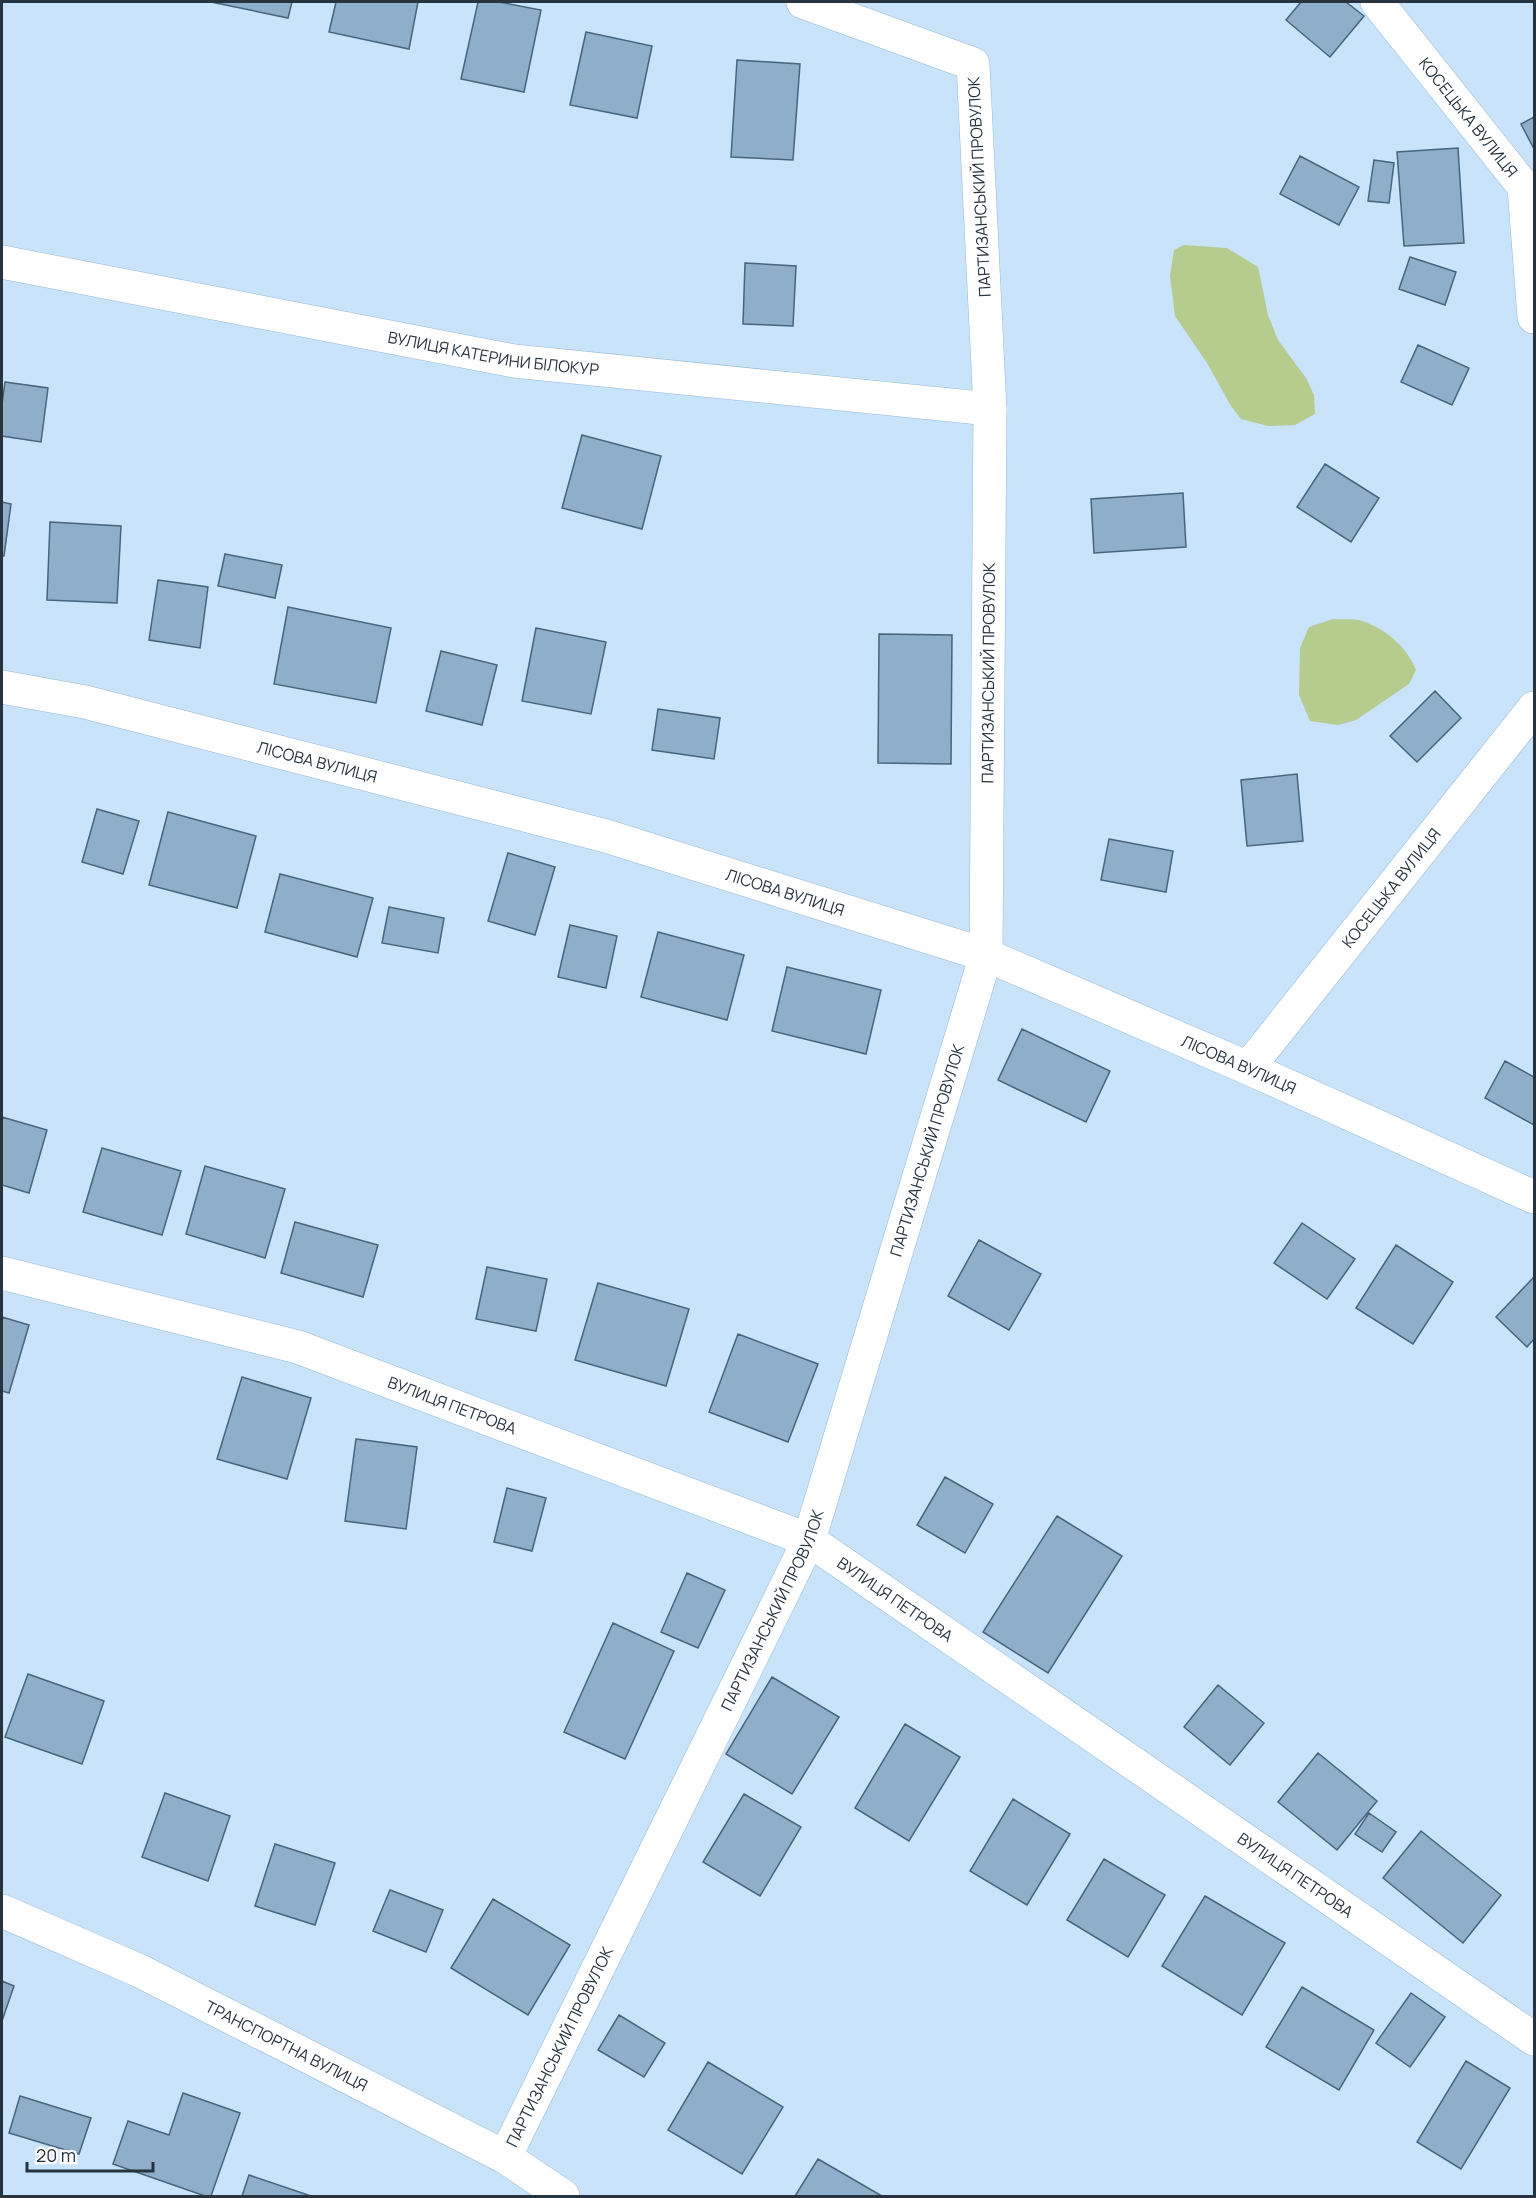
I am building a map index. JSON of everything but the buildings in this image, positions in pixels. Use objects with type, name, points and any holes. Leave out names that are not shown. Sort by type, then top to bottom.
[{"type":"street","name":"ПАРТИЗАНСЬКИЙ ПРОВУЛОК","points":[[505,2157],[809,1540],[986,955],[990,409],[973,64],[803,2]]},
{"type":"street","name":"КОСЕЦЬКА ВУЛИЦЯ","points":[[1377,2],[1524,187],[1534,317]]},
{"type":"street","name":"ВУЛИЦЯ КАТЕРИНИ БІЛОКУР","points":[[2,262],[514,361],[990,409]]},
{"type":"street","name":"ЛІСОВА ВУЛИЦЯ","points":[[2,687],[85,702],[606,836],[986,955],[1248,1068],[1534,1197]]},
{"type":"street","name":"КОСЕЦЬКА ВУЛИЦЯ","points":[[1248,1068],[1534,708]]},
{"type":"street","name":"ВУЛИЦЯ ПЕТРОВА","points":[[2,1273],[298,1347],[809,1540],[1534,2039]]},
{"type":"street","name":"ТРАНСПОРТНА ВУЛИЦЯ","points":[[2,1911],[140,1971],[505,2157],[563,2196]]},
{"type":"shaded area","points":[[1184,245],[1227,248],[1258,267],[1268,315],[1278,340],[1306,378],[1314,395],[1315,414],[1295,425],[1268,426],[1241,419],[1175,316],[1170,276],[1174,250]]},
{"type":"shaded area","points":[[1333,619],[1359,620],[1371,624],[1401,646],[1416,670],[1409,684],[1356,720],[1338,725],[1310,721],[1299,695],[1300,648],[1309,627]]}]
